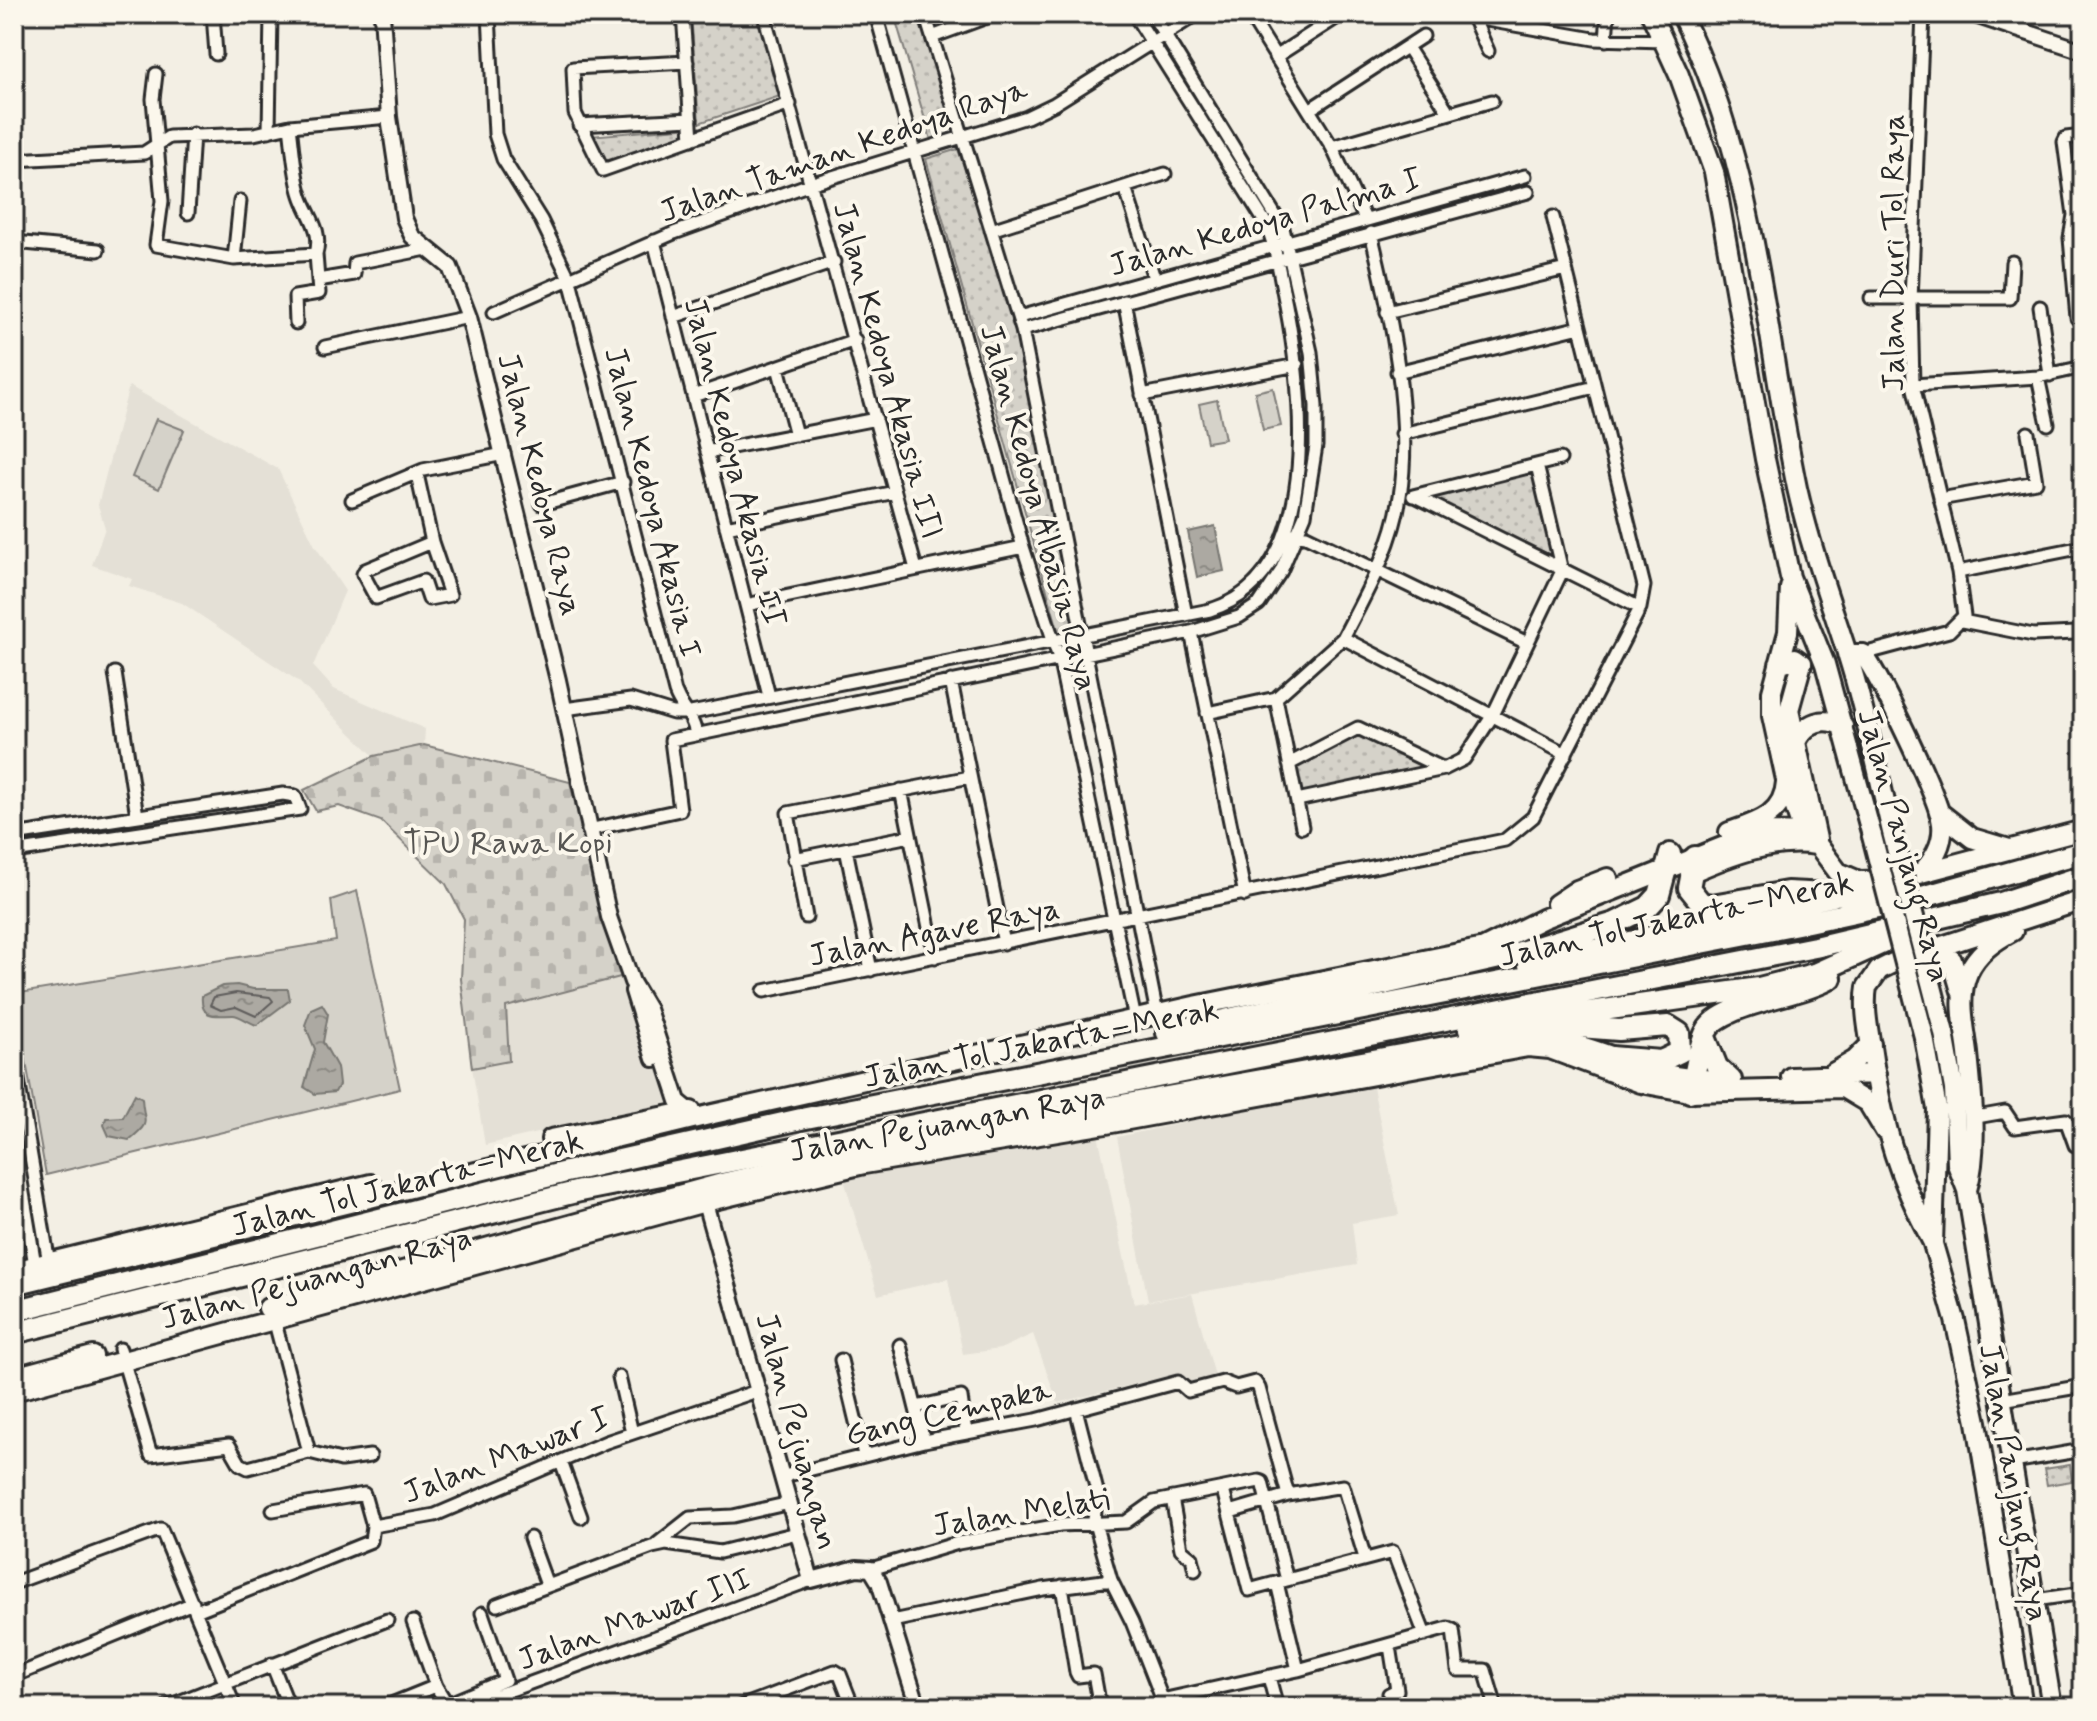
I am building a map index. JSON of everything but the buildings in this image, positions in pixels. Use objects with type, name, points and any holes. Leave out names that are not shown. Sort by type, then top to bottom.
[{"type":"highway","name":"Jalan Tol Jakarta–Merak","points":[[14,1311],[562,1173],[1092,1060],[1361,1012],[1919,898],[2083,852]]},
{"type":"highway","points":[[1092,1060],[1154,1037],[1432,974],[1595,930],[1648,907],[1659,895],[1669,861]]},
{"type":"highway","points":[[1693,865],[1689,888],[1701,903],[1712,905],[1787,892],[1919,898]]},
{"type":"highway","name":"Jalan Tol Jakarta–Merak","points":[[14,1333],[580,1191],[1815,947],[1944,917],[2083,876]]},
{"type":"highway","points":[[1361,1012],[1542,962],[1833,896]]},
{"type":"highway","points":[[1325,1045],[1369,1044],[1759,988],[1814,974],[1944,917]]},
{"type":"highway","points":[[1692,1086],[1705,1033],[1716,1020],[1729,1012],[1821,984],[1870,950]]},
{"type":"highway","points":[[1519,1021],[1619,1030],[1668,1026],[1679,1033],[1680,1052],[1666,1060],[1611,1057]]},
{"type":"highway","points":[[1705,1033],[1713,1061],[1731,1080]]},
{"type":"main road","name":"Jalan Panjang Raya","points":[[1651,14],[1709,154],[1790,577],[1814,632],[1843,726],[1924,1037],[1937,1109],[1933,1244],[1956,1325],[1979,1435],[2023,1707]]},
{"type":"main road","name":"Jalan Panjang Raya","points":[[1681,14],[1703,61],[1739,164],[1806,524],[1855,654],[1892,832],[1944,1033],[1954,1089],[1957,1164],[1967,1190],[2052,1707]]},
{"type":"main road","points":[[1732,273],[1737,281],[1747,285],[1755,281],[1760,269]]},
{"type":"main road","points":[[1741,326],[1752,314],[1760,316],[1768,324]]},
{"type":"main road","points":[[1790,577],[1788,632],[1772,707],[1786,780],[1812,839],[1838,872],[1859,881],[1875,882],[1920,874],[2083,830]]},
{"type":"main road","points":[[1855,654],[1877,674],[1939,812],[1940,845],[1920,874]]},
{"type":"main road","points":[[1779,664],[1795,658],[1802,663],[1789,703],[1812,839]]},
{"type":"main road","points":[[1796,742],[1807,726],[1815,722],[1825,720],[1843,726]]},
{"type":"main road","points":[[14,1271],[43,1271],[1157,1014],[1484,948],[1765,819],[1783,798],[1786,780]]},
{"type":"main road","points":[[1939,812],[1972,838],[2013,850]]},
{"type":"main road","points":[[1669,861],[1693,865],[1770,832],[1812,839]]},
{"type":"main road","points":[[1933,1244],[1896,1166],[1885,1131],[1865,996],[1871,978],[1888,965],[2083,900]]},
{"type":"main road","points":[[1962,995],[1967,975],[1986,948],[2047,913]]},
{"type":"main road","points":[[1936,948],[1952,960],[1962,995],[1973,1169],[1967,1190]]},
{"type":"main road","name":"Jalan Pejuangan Raya","points":[[14,1391],[121,1355],[861,1151],[1501,1036],[1544,1036],[1692,1086],[1731,1080],[1876,1074]]},
{"type":"main road","points":[[1828,1076],[1855,1060],[1871,1044]]},
{"type":"main road","name":"Jalan Pejuangan Raya","points":[[703,1196],[864,1164],[1106,1124],[1528,1047],[1550,1049],[1641,1083],[1843,1088],[1868,1103],[1885,1131]]},
{"type":"main road","points":[[14,1285],[43,1271],[669,1114],[690,1111],[713,1114]]},
{"type":"main road","points":[[1896,1166],[1909,1177],[1918,1178],[1927,1175],[1937,1161]]},
{"type":"main road","name":"Jalan Pejuangan Raya","points":[[14,1377],[121,1355]]},
{"type":"street","points":[[213,14],[216,54]]},
{"type":"street","points":[[269,131],[271,14]]},
{"type":"street","name":"Jalan Kedoya Raya","points":[[382,14],[389,117],[407,228],[450,267],[469,317],[564,709],[609,917],[669,1100],[669,1114]]},
{"type":"street","name":"Jalan Kedoya Akasia I","points":[[489,14],[493,122],[499,148],[570,280],[675,692],[679,703],[691,713],[696,733]]},
{"type":"street","points":[[683,14],[692,139]]},
{"type":"street","name":"Jalan Kedoya Akasia III","points":[[764,14],[813,183],[916,569]]},
{"type":"street","name":"Jalan Kedoya Albasia Raya","points":[[876,14],[1023,547],[1059,658],[1135,1019]]},
{"type":"street","name":"Jalan Kedoya Albasia Raya","points":[[925,14],[1021,323],[1157,1014]]},
{"type":"street","points":[[932,37],[995,14]]},
{"type":"street","points":[[564,709],[631,700],[673,713],[691,713],[1225,606],[1249,591],[1262,576],[1286,526],[1294,500],[1299,463],[1297,365],[1274,244],[1265,222],[1134,14]]},
{"type":"street","points":[[588,830],[680,810],[669,742],[696,733],[1191,632],[1239,617],[1259,604],[1277,578],[1300,534],[1312,483],[1316,406],[1311,352],[1288,240],[1277,216],[1152,14]]},
{"type":"street","name":"Jalan Taman Kedoya Raya","points":[[494,312],[654,241],[813,183],[963,138],[1040,111],[1197,14]]},
{"type":"street","points":[[1249,14],[1332,147],[1365,219]]},
{"type":"street","points":[[1275,57],[1342,14]]},
{"type":"street","points":[[1472,14],[1606,40],[1664,41]]},
{"type":"street","points":[[1472,14],[1488,51]]},
{"type":"street","points":[[1606,40],[1608,14]]},
{"type":"street","name":"Jalan Duri Tol Raya","points":[[1923,14],[1911,300],[1913,385],[1958,572],[1962,621]]},
{"type":"street","points":[[1972,14],[2083,51]]},
{"type":"street","points":[[1309,110],[1423,36]]},
{"type":"street","points":[[1407,47],[1449,113]]},
{"type":"street","points":[[687,62],[573,68],[573,100],[579,125],[603,170],[790,104]]},
{"type":"street","points":[[156,74],[153,99],[162,201],[156,245],[234,259],[316,254]]},
{"type":"street","points":[[1332,147],[1492,101]]},
{"type":"street","points":[[14,160],[144,153],[169,137],[269,131],[290,126],[389,117]]},
{"type":"street","points":[[579,125],[691,119]]},
{"type":"street","points":[[290,126],[301,198],[313,216],[318,246],[319,293],[295,297],[296,323]]},
{"type":"street","points":[[188,213],[193,134]]},
{"type":"street","points":[[2077,318],[2078,276],[2070,234],[2074,215],[2064,142],[2065,138],[2083,136]]},
{"type":"street","points":[[991,230],[1165,174]]},
{"type":"street","name":"Jalan Kedoya Palma I","points":[[1021,323],[1154,278],[1525,176]]},
{"type":"street","points":[[1125,187],[1154,278]]},
{"type":"street","name":"Jalan Kedoya Palma I","points":[[1021,323],[1124,301],[1528,192]]},
{"type":"street","points":[[1444,198],[1447,213]]},
{"type":"street","points":[[234,259],[240,201]]},
{"type":"street","points":[[1401,494],[1415,496],[1639,611],[1644,586],[1553,217]]},
{"type":"street","points":[[1207,713],[1276,698],[1343,638],[1377,572],[1401,494],[1402,434],[1397,372],[1371,233]]},
{"type":"street","name":"Jalan Kedoya Akasia II","points":[[654,241],[769,696]]},
{"type":"street","points":[[14,242],[98,250]]},
{"type":"street","points":[[318,280],[354,274],[355,263],[427,249]]},
{"type":"street","points":[[673,317],[834,262]]},
{"type":"street","points":[[1871,298],[2010,298],[2012,262]]},
{"type":"street","points":[[1387,312],[1566,269]]},
{"type":"street","points":[[1124,301],[1186,615]]},
{"type":"street","points":[[2040,307],[2048,424]]},
{"type":"street","points":[[325,347],[469,317]]},
{"type":"street","points":[[1397,372],[1580,327]]},
{"type":"street","points":[[693,396],[855,340]]},
{"type":"street","points":[[1142,395],[1297,365]]},
{"type":"street","points":[[778,367],[796,435]]},
{"type":"street","points":[[1913,385],[2044,376],[2083,367]]},
{"type":"street","points":[[1402,434],[1595,387]]},
{"type":"street","points":[[707,452],[876,419]]},
{"type":"street","points":[[1940,499],[2036,482],[2028,433]]},
{"type":"street","points":[[352,500],[423,470],[504,454]]},
{"type":"street","points":[[1415,496],[1560,459]]},
{"type":"street","points":[[1297,800],[1444,769],[1464,759],[1493,715],[1562,571],[1537,465]]},
{"type":"street","points":[[417,474],[432,542],[450,595],[429,599],[423,581],[376,598],[364,571],[432,542]]},
{"type":"street","points":[[542,504],[623,482]]},
{"type":"street","points":[[726,527],[895,492]]},
{"type":"street","points":[[1286,526],[1292,534],[1300,534],[1527,643]]},
{"type":"street","points":[[746,605],[1023,547]]},
{"type":"street","points":[[1958,572],[2081,547],[2083,568]]},
{"type":"street","name":"Jalan Agave Raya","points":[[764,991],[1505,840],[1533,817],[1639,611]]},
{"type":"street","points":[[1855,654],[1949,631],[1962,621],[2033,635],[2075,633]]},
{"type":"street","points":[[1191,632],[1245,895]]},
{"type":"street","points":[[1343,638],[1566,754]]},
{"type":"street","points":[[115,673],[137,816]]},
{"type":"street","points":[[951,681],[1004,943]]},
{"type":"street","points":[[1276,698],[1302,827]]},
{"type":"street","points":[[1289,764],[1358,728],[1444,769]]},
{"type":"street","points":[[806,917],[788,813],[970,777]]},
{"type":"street","points":[[901,790],[935,957]]},
{"type":"street","points":[[14,835],[283,794],[295,796],[300,809],[14,852]]},
{"type":"street","points":[[794,859],[910,836]]},
{"type":"street","points":[[846,849],[871,970]]},
{"type":"street","name":"Jalan Kedoya Raya","points":[[632,982],[648,1009],[678,1101],[690,1111]]},
{"type":"street","points":[[14,1056],[43,1271]]},
{"type":"street","points":[[1971,1118],[2005,1112],[2015,1127],[2067,1120],[2075,1145],[2083,1147]]},
{"type":"street","points":[[14,1139],[43,1271]]},
{"type":"street","name":"Jalan Pejuangan","points":[[703,1196],[811,1580],[857,1568],[871,1569],[892,1621],[918,1707]]},
{"type":"street","points":[[272,1313],[309,1452]]},
{"type":"street","points":[[900,1345],[924,1441]]},
{"type":"street","points":[[121,1355],[151,1455],[229,1445],[240,1464],[248,1468],[309,1452],[341,1460],[370,1456]]},
{"type":"street","points":[[841,1360],[864,1455]]},
{"type":"street","points":[[619,1377],[632,1433]]},
{"type":"street","name":"Gang Cempaka","points":[[784,1476],[924,1441],[1076,1409],[1178,1382],[1188,1391],[1223,1382],[1231,1387],[1257,1384],[1288,1495]]},
{"type":"street","points":[[2002,1400],[2083,1386]]},
{"type":"street","name":"Jalan Mawar I","points":[[194,1607],[371,1541],[373,1526],[435,1515],[632,1433],[760,1390]]},
{"type":"street","points":[[916,1407],[961,1397],[966,1433]]},
{"type":"street","name":"Gang Cempaka","points":[[1076,1409],[1097,1491],[1094,1520],[1111,1580],[1132,1622],[1161,1696],[1166,1699],[1269,1677]]},
{"type":"street","points":[[2013,1462],[2083,1450]]},
{"type":"street","points":[[561,1462],[581,1517]]},
{"type":"street","name":"Jalan Melati","points":[[871,1569],[958,1543],[1094,1520],[1126,1522],[1154,1502],[1262,1482],[1266,1502]]},
{"type":"street","points":[[1230,1512],[1288,1495],[1335,1487],[1347,1489],[1365,1558]]},
{"type":"street","points":[[1223,1490],[1247,1587],[1252,1589],[1394,1553],[1425,1635]]},
{"type":"street","points":[[273,1510],[364,1494],[373,1526]]},
{"type":"street","points":[[1172,1498],[1181,1549],[1192,1558],[1195,1570]]},
{"type":"street","points":[[1266,1502],[1298,1670]]},
{"type":"street","points":[[652,1547],[690,1518],[733,1516],[790,1503]]},
{"type":"street","points":[[14,1583],[161,1529],[235,1707]]},
{"type":"street","points":[[497,1605],[652,1547],[666,1544],[726,1551],[797,1533]]},
{"type":"street","points":[[530,1538],[547,1585]]},
{"type":"street","name":"Jalan Mawar III","points":[[478,1707],[484,1700],[811,1580]]},
{"type":"street","points":[[892,1621],[1062,1586],[1111,1580]]},
{"type":"street","points":[[1062,1586],[1076,1672],[1078,1676],[1094,1674],[1100,1707]]},
{"type":"street","points":[[2035,1600],[2083,1593]]},
{"type":"street","points":[[14,1676],[194,1607]]},
{"type":"street","name":"Jalan Mawar III","points":[[436,1686],[447,1704],[503,1683],[506,1677],[482,1613]]},
{"type":"street","points":[[166,1707],[387,1620]]},
{"type":"street","points":[[384,1707],[436,1686],[413,1622]]},
{"type":"street","points":[[1277,1707],[1269,1677],[1451,1628],[1458,1670],[1485,1670],[1496,1707]]},
{"type":"street","points":[[1390,1646],[1397,1690],[1389,1694],[1391,1707]]},
{"type":"street","points":[[272,1664],[289,1707]]},
{"type":"street","points":[[740,1707],[835,1671],[840,1674],[853,1707]]},
{"type":"shaded area","points":[[129,386],[278,469],[315,546],[345,591],[313,666],[334,689],[425,729],[424,745],[374,756],[298,681],[182,603],[129,586],[132,579],[92,565],[105,528],[98,505]]},
{"type":"shaded area","points":[[624,976],[671,1102],[485,1145],[472,1068],[509,1061],[506,1007]]},
{"type":"shaded area","points":[[1372,1082],[1399,1215],[1352,1223],[1357,1265],[1148,1301],[1117,1137]]},
{"type":"shaded area","points":[[1097,1130],[1134,1304],[1192,1294],[1217,1383],[1192,1389],[1184,1379],[1168,1376],[1058,1403],[1033,1334],[1000,1349],[963,1354],[948,1279],[878,1295],[843,1176],[1027,1143],[1093,1138]]},
{"type":"green space","points":[[691,14],[762,14],[783,95],[699,123]]},
{"type":"green space","points":[[894,14],[927,14],[962,131],[931,140]]},
{"type":"green space","points":[[691,127],[691,138],[610,174],[589,136]]},
{"type":"green space","points":[[958,149],[1019,329],[1084,632],[1060,637],[926,159]]},
{"type":"green space","points":[[1273,388],[1281,426],[1263,430],[1255,392]]},
{"type":"green space","points":[[1217,400],[1225,439],[1207,442],[1199,404]]},
{"type":"green space","points":[[156,419],[184,430],[159,489],[132,477]]},
{"type":"green space","points":[[1539,465],[1557,558],[1422,497]]},
{"type":"green space","points":[[1349,730],[1434,771],[1299,796],[1294,765]]},
{"type":"green space","name":"TPU Rawa Kopi","points":[[424,745],[570,782],[598,897],[624,976],[506,1007],[509,1061],[472,1068],[461,979],[464,919],[446,884],[381,821],[339,806],[316,811],[304,790],[374,756]]},
{"type":"green space","points":[[357,891],[400,1089],[46,1175],[14,994],[336,941],[331,900]]},
{"type":"green space","points":[[14,1183],[26,1258],[14,1261]]},
{"type":"green space","points":[[2070,1465],[2072,1481],[2047,1485],[2044,1469]]},
{"type":"water","points":[[1215,526],[1224,571],[1197,577],[1188,532]]},
{"type":"water","points":[[237,985],[253,989],[288,989],[290,1000],[257,1025],[236,1015],[207,1013],[202,996],[222,986]]},
{"type":"water","points":[[322,1004],[328,1014],[323,1042],[337,1067],[339,1085],[335,1092],[315,1094],[304,1087],[315,1049],[305,1025],[311,1009]]},
{"type":"water","points":[[135,1094],[142,1098],[144,1125],[129,1140],[109,1136],[104,1125],[106,1118],[123,1117]]}]
